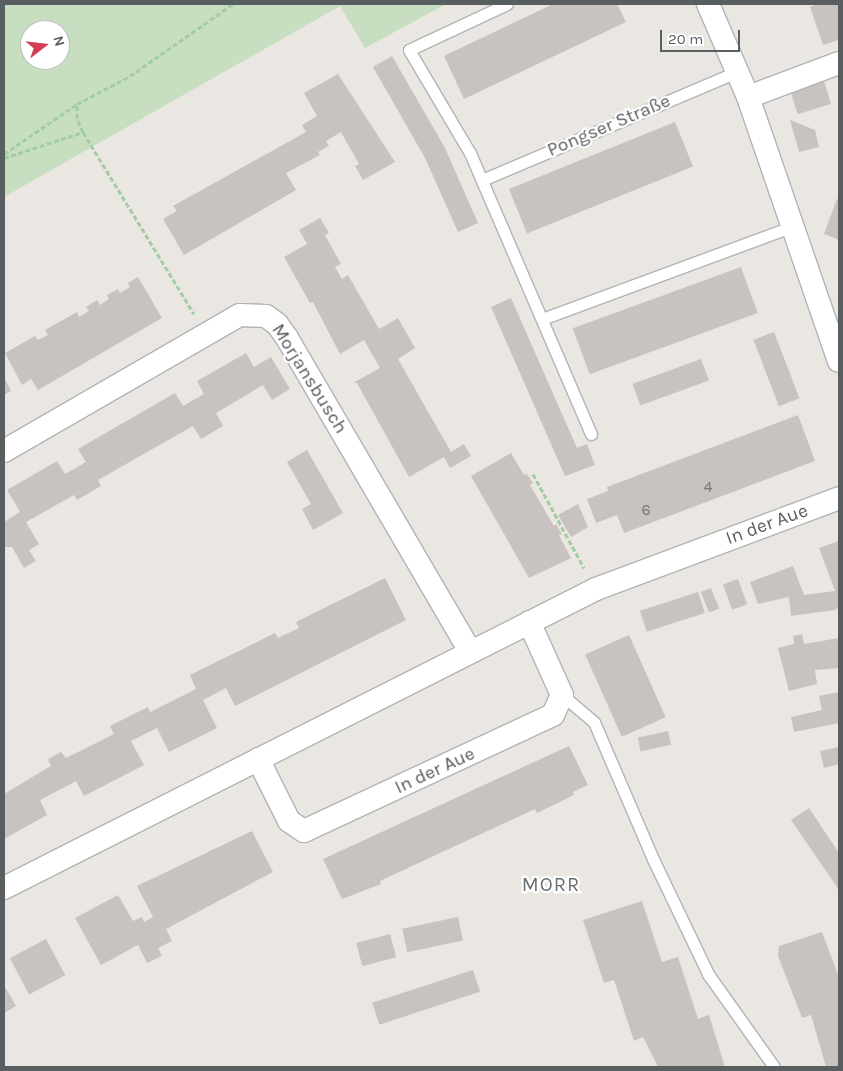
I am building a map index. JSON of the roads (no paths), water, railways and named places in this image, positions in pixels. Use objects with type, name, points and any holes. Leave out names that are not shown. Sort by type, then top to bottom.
[{"type":"street","points":[[708,4],[748,97],[839,361]]},
{"type":"street","points":[[748,97],[827,70],[839,62]]},
{"type":"street","name":"Morjansbusch","points":[[4,451],[206,334],[248,313],[266,316],[277,324],[470,651]]},
{"type":"street","name":"In der Aue","points":[[4,888],[596,589],[839,498]]},
{"type":"street","points":[[529,622],[562,695]]},
{"type":"street","name":"In der Aue","points":[[258,759],[289,821],[300,831],[309,830],[553,715],[562,695]]},
{"type":"lane","points":[[506,4],[409,50],[470,153],[591,434]]},
{"type":"lane","name":"Pongser Straße","points":[[482,180],[737,72]]},
{"type":"lane","points":[[542,319],[793,226]]},
{"type":"lane","points":[[562,695],[594,722],[653,859],[708,974],[774,1067]]},
{"type":"district","name":"MORR","points":[[551,884]]}]
